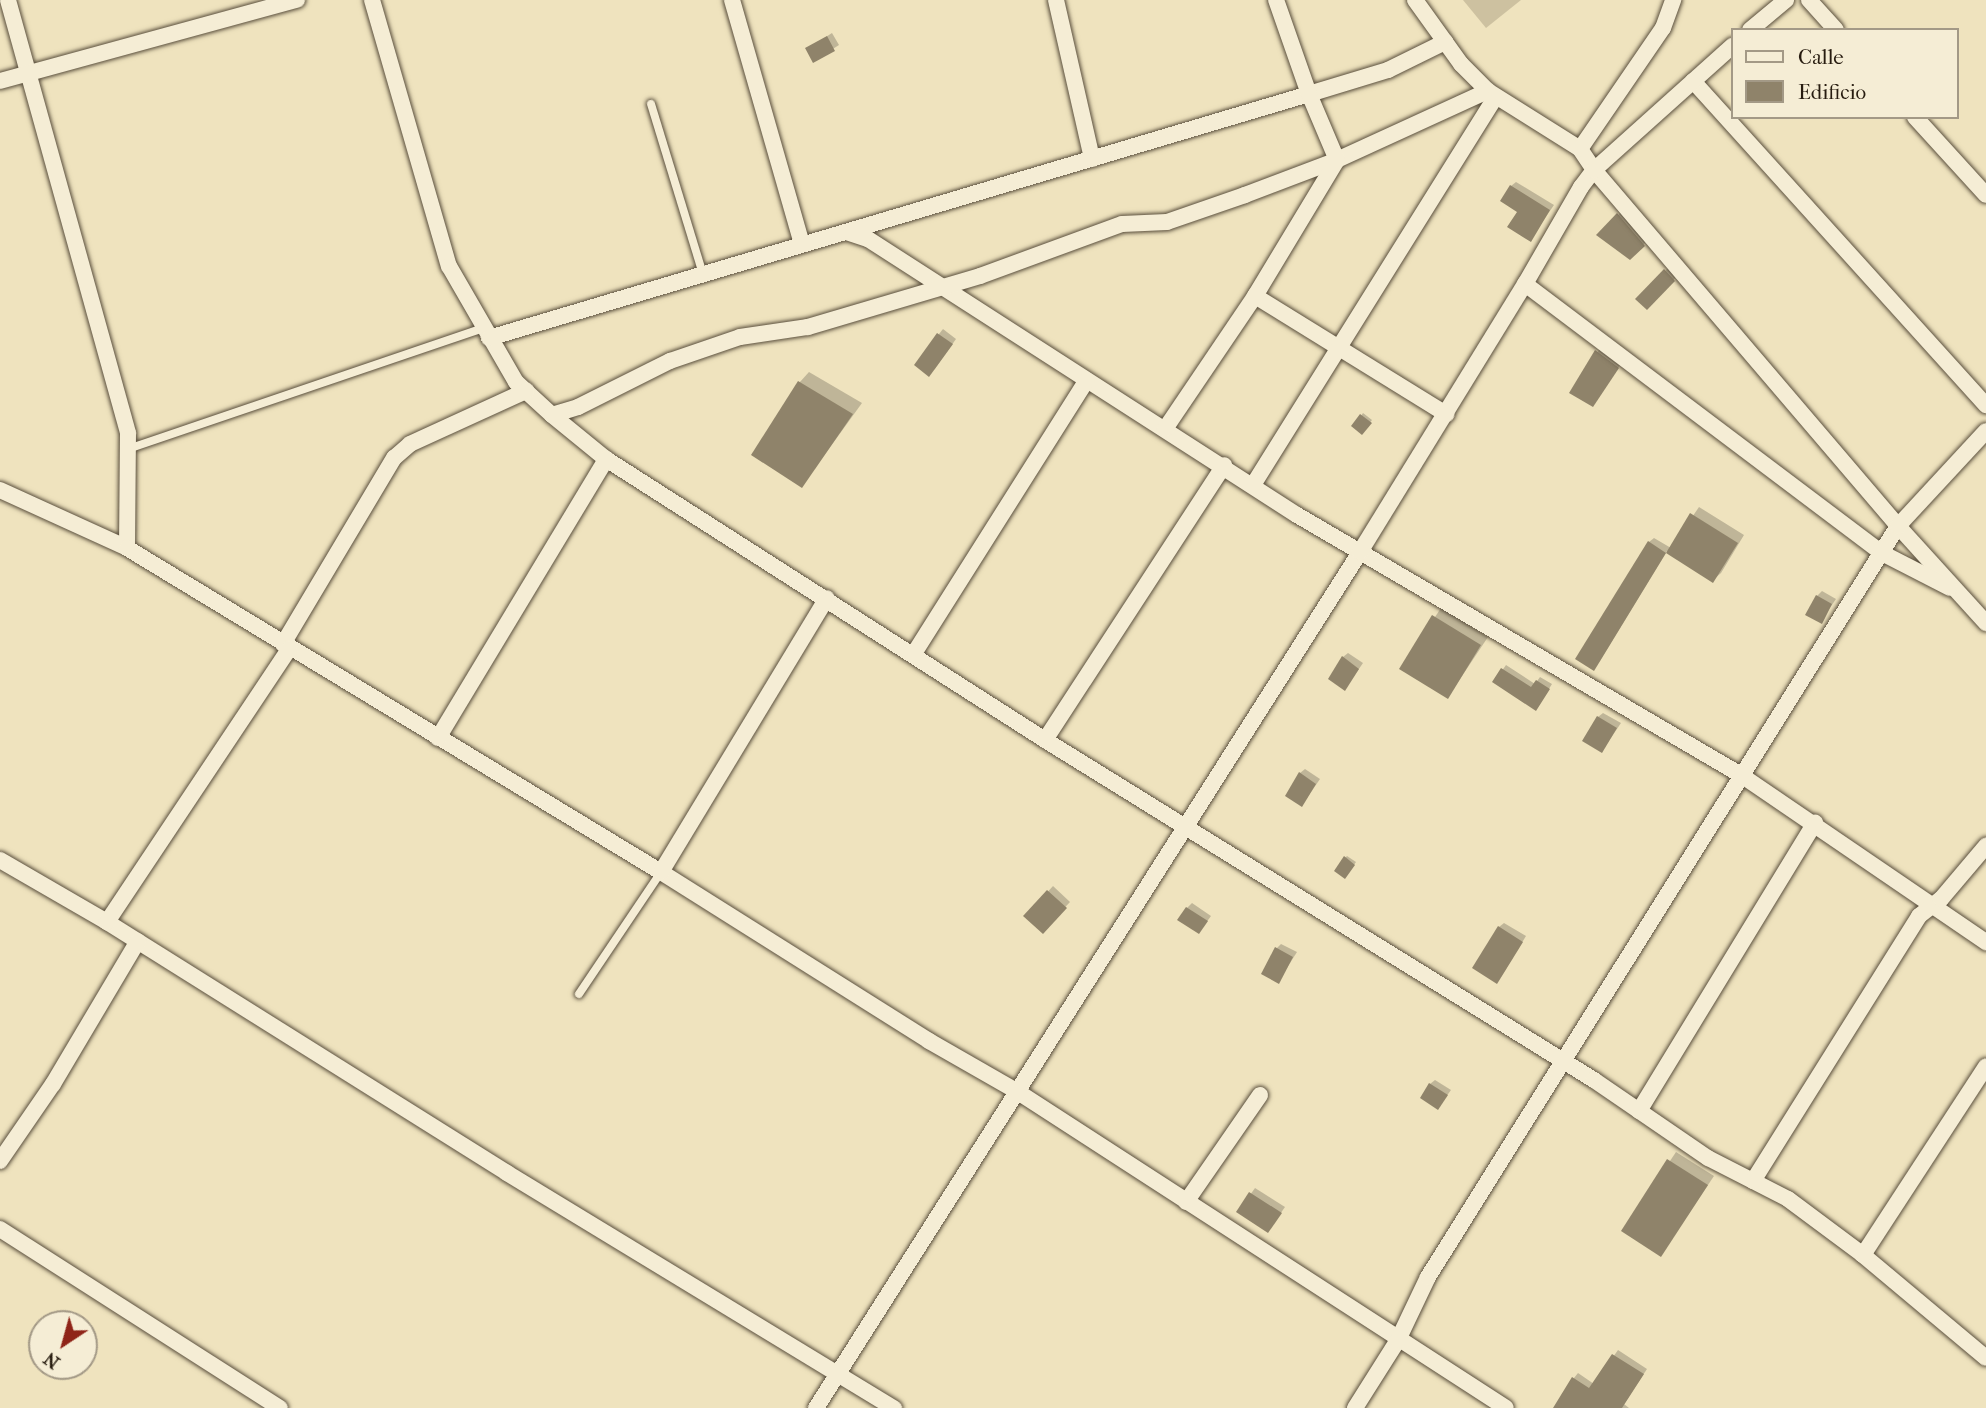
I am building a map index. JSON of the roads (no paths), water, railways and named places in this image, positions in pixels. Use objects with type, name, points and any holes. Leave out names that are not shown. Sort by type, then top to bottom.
[{"type":"street","points":[[8,0],[128,433],[127,548]]},
{"type":"street","points":[[0,81],[297,0]]},
{"type":"street","points":[[372,0],[449,266],[516,382],[552,415],[606,459],[1045,740],[1562,1062],[1709,1158],[1788,1199],[1863,1255],[1986,1358]]},
{"type":"street","points":[[732,0],[802,244]]},
{"type":"street","points":[[1056,0],[1092,159]]},
{"type":"street","points":[[1276,0],[1309,94],[1337,160]]},
{"type":"street","points":[[1415,0],[1461,64],[1491,94],[1580,149],[1594,170],[1898,526],[1986,623]]},
{"type":"street","points":[[1580,149],[1663,28],[1673,0]]},
{"type":"street","points":[[1752,28],[1786,0]]},
{"type":"street","points":[[1809,0],[1834,28]]},
{"type":"street","points":[[486,333],[703,274],[1309,94],[1388,69],[1445,42]]},
{"type":"street","points":[[816,1408],[1360,552],[1525,284],[1581,187],[1594,170],[1730,48]]},
{"type":"street","points":[[1693,81],[1986,405]]},
{"type":"street","points":[[552,415],[578,407],[670,361],[740,337],[808,327],[980,276],[1122,224],[1167,222],[1337,160],[1491,94]]},
{"type":"street","points":[[1253,485],[1491,94]]},
{"type":"street","points":[[1917,119],[1986,195]]},
{"type":"street","points":[[1165,429],[1255,296],[1337,160]]},
{"type":"street","points":[[846,232],[868,239],[1360,552],[1741,775],[1986,942]]},
{"type":"street","points":[[1525,284],[1882,553],[1957,592]]},
{"type":"street","points":[[1255,296],[1446,414]]},
{"type":"street","points":[[913,655],[1087,380]]},
{"type":"street","points":[[107,922],[286,646],[394,458],[410,444],[526,391]]},
{"type":"street","points":[[1355,1408],[1398,1340],[1428,1277],[1898,526],[1986,432]]},
{"type":"street","points":[[438,738],[606,459]]},
{"type":"street","points":[[1045,740],[1224,465]]},
{"type":"street","points":[[0,490],[127,548],[661,872],[929,1041],[1018,1092],[1506,1408]]},
{"type":"street","points":[[661,872],[827,598]]},
{"type":"street","points":[[1639,1111],[1815,823]]},
{"type":"street","points":[[1753,1181],[1919,916],[1986,846]]},
{"type":"street","points":[[0,860],[138,941],[507,1173],[894,1408]]},
{"type":"street","points":[[0,1161],[52,1084],[138,941]]},
{"type":"street","points":[[1863,1255],[1986,1066]]},
{"type":"street","points":[[1186,1202],[1260,1095]]},
{"type":"street","points":[[0,1229],[280,1408]]},
{"type":"lane","points":[[651,104],[703,274]]},
{"type":"lane","points":[[128,449],[486,333]]},
{"type":"lane","points":[[579,994],[661,872]]}]
